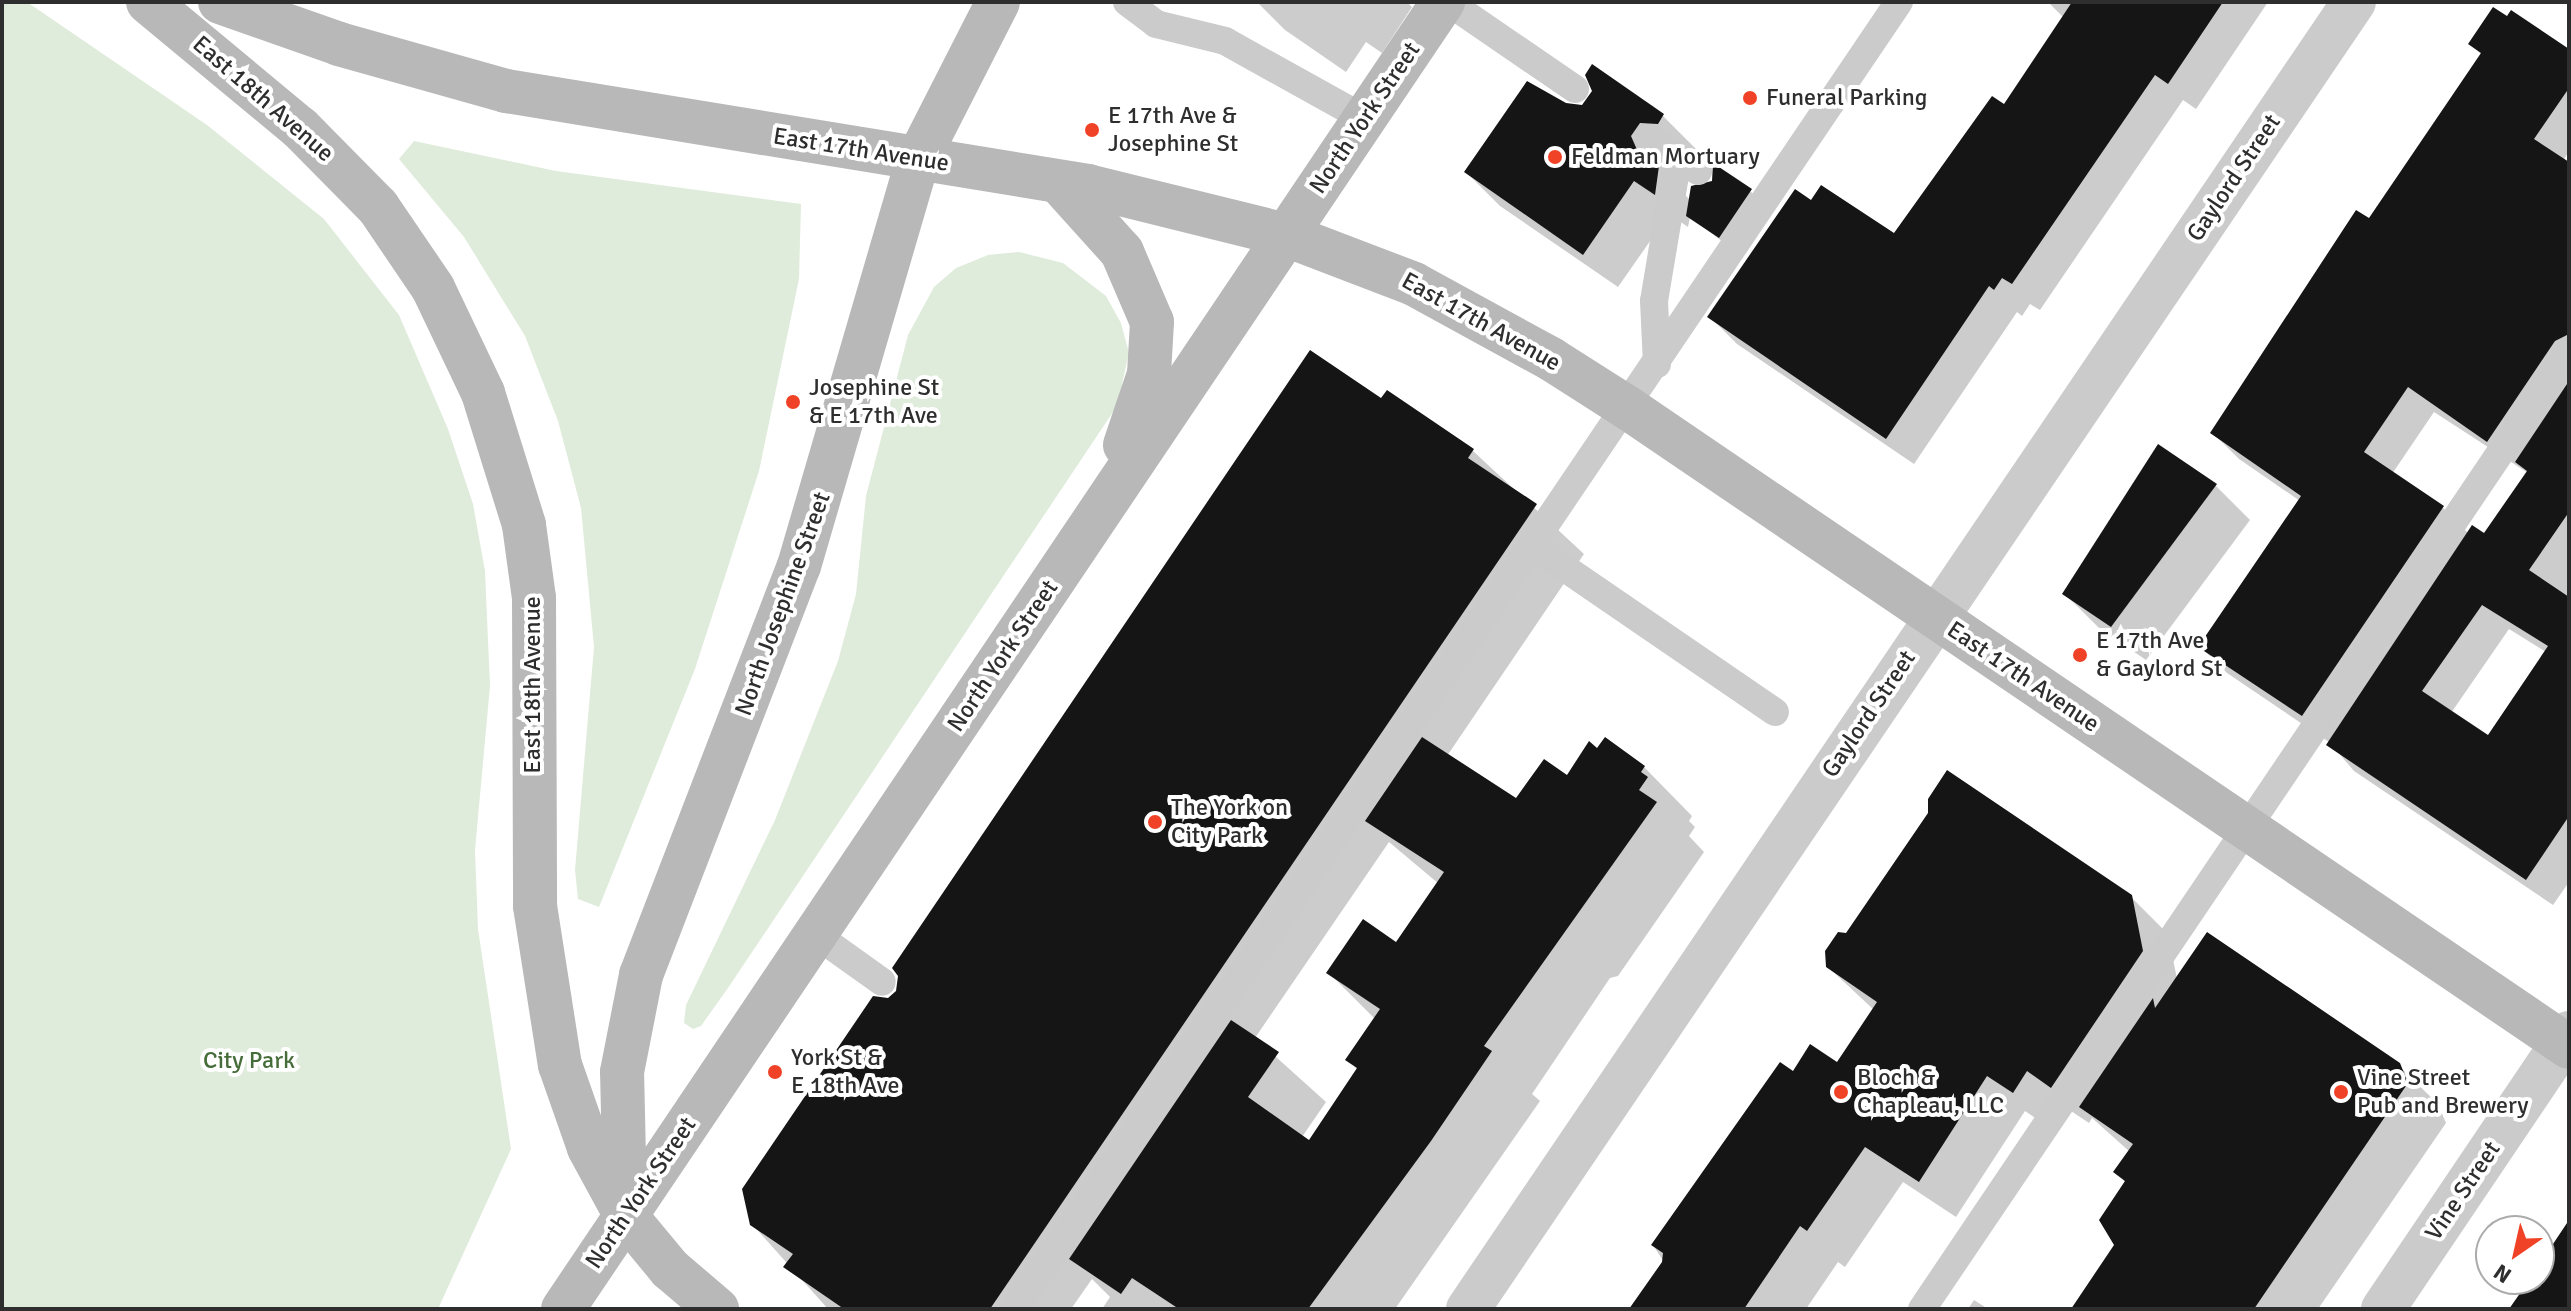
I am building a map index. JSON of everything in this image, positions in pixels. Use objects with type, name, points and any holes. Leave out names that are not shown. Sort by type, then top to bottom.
[{"type":"main road","name":"East 18th Avenue","points":[[148,2],[300,128],[378,207],[433,288],[483,393],[524,525],[534,598],[533,858],[552,1036],[581,1130],[626,1216],[670,1269],[717,1309]]},
{"type":"main road","name":"East 17th Avenue","points":[[220,2],[339,44],[506,91],[1059,182],[1286,235],[1414,284],[1530,346],[1628,408],[2247,829],[2567,1041]]},
{"type":"main road","name":"North Josephine Street","points":[[626,1216],[621,1090],[634,1003],[662,914],[799,566],[918,159],[998,2]]},
{"type":"main road","name":"North York Street","points":[[563,1309],[1445,2]]},
{"type":"main road","points":[[1059,182],[1122,252],[1152,322],[1149,374],[1140,407],[1085,534]]},
{"type":"street","name":"Gaylord Street","points":[[1468,1309],[2354,2]]},
{"type":"street","name":"Vine Street","points":[[2383,1309],[2567,1041]]},
{"type":"lane","points":[[1127,2],[1156,24],[1225,41],[1365,119]]},
{"type":"lane","points":[[1445,2],[1575,89]]},
{"type":"lane","points":[[1015,1309],[1120,1135],[1534,547],[1899,2]]},
{"type":"lane","points":[[1648,138],[1688,164],[1654,301],[1657,364]]},
{"type":"lane","points":[[1922,1309],[2569,351]]},
{"type":"lane","points":[[1534,547],[1775,712]]},
{"type":"lane","points":[[815,934],[882,982]]},
{"type":"green space","name":"City Park","points":[[2,2],[27,2],[207,125],[324,219],[399,315],[448,429],[473,504],[485,571],[490,686],[475,850],[478,929],[511,1149],[438,1309],[2,1309]]},
{"type":"green space","points":[[414,141],[556,171],[801,204],[799,279],[759,471],[695,669],[599,907],[578,899],[575,870],[594,647],[581,508],[558,421],[525,336],[464,237],[399,159]]},
{"type":"green space","points":[[1019,252],[1063,263],[1106,296],[1121,323],[1129,353],[1117,406],[728,988],[701,1026],[693,1029],[684,1023],[686,1005],[775,820],[838,661],[856,594],[866,496],[908,335],[934,287],[956,268],[988,255]]},
{"type":"building","points":[[2072,2],[2223,2],[2168,84],[2155,75],[2012,284],[2002,278],[1994,290],[1989,286],[1886,439],[1707,317],[1795,189],[1811,200],[1821,185],[1894,233],[1992,96],[2004,104]]},
{"type":"building","points":[[2493,7],[2507,16],[2511,10],[2569,49],[2569,88],[2534,139],[2569,162],[2569,334],[2555,341],[2487,442],[2408,387],[2364,452],[2444,506],[2302,716],[2198,647],[2301,496],[2210,433],[2356,210],[2369,218],[2481,53],[2468,44]]},
{"type":"building","name":"Feldman Mortuary","points":[[1592,64],[1664,114],[1658,124],[1640,123],[1631,136],[1638,152],[1659,166],[1655,195],[1634,181],[1583,255],[1464,172],[1527,81],[1566,103],[1582,105],[1592,91],[1585,75]]},
{"type":"building","points":[[1713,163],[1752,189],[1719,238],[1686,216],[1691,186],[1712,181]]},
{"type":"building","name":"The York on City Park","points":[[1310,350],[1381,398],[1387,390],[1474,449],[1468,458],[1537,504],[990,1309],[844,1309],[783,1267],[793,1254],[750,1225],[742,1189],[873,996],[888,998],[896,991],[898,976],[892,968]]},
{"type":"building","points":[[2569,381],[2569,512],[2529,570],[2569,597],[2569,816],[2526,880],[2326,745],[2472,525],[2484,533],[2527,471],[2515,462]],"holes":[[[2482,605],[2548,646],[2488,735],[2422,691]]]},
{"type":"building","points":[[2158,444],[2217,484],[2111,627],[2062,594]]},
{"type":"building","points":[[1422,737],[1516,798],[1544,759],[1567,775],[1589,741],[1597,748],[1605,737],[1645,766],[1641,772],[1648,777],[1639,790],[1657,802],[1484,1046],[1492,1051],[1431,1141],[1308,1309],[1179,1309],[1132,1278],[1121,1294],[1069,1259],[1231,1020],[1279,1052],[1248,1097],[1309,1140],[1357,1068],[1345,1060],[1380,1009],[1326,973],[1363,919],[1396,942],[1444,872],[1365,821]]},
{"type":"building","points":[[1947,770],[2132,895],[2143,951],[2051,1088],[2027,1071],[2013,1093],[1987,1076],[1919,1182],[1865,1147],[1807,1231],[1800,1226],[1744,1309],[1629,1309],[1662,1262],[1663,1253],[1651,1245],[1780,1062],[1793,1071],[1810,1044],[1837,1062],[1877,1002],[1826,967],[1825,951],[1838,932],[1846,933],[1928,813],[1928,799]]},
{"type":"building","points":[[2207,932],[2400,1063],[2408,1083],[2254,1309],[2071,1309],[2114,1245],[2099,1220],[2125,1181],[2113,1172],[2133,1144],[2079,1107],[2153,998],[2155,1008]]},
{"type":"building","points":[[2569,1220],[2569,1309],[2509,1309],[2519,1295],[2555,1295],[2555,1241]]},
{"type":"place","name":"Funeral Parking","points":[[1750,98]]},
{"type":"place","name":"E 17th Ave & Josephine St","points":[[1092,130]]},
{"type":"place","name":"Feldman Mortuary","points":[[1555,157]]},
{"type":"place","name":"Josephine St & E 17th Ave","points":[[793,402]]},
{"type":"place","name":"E 17th Ave & Gaylord St","points":[[2080,655]]},
{"type":"place","name":"The York on City Park","points":[[1155,822]]},
{"type":"place","name":"York St & E 18th Ave","points":[[775,1072]]},
{"type":"place","name":"Bloch & Chapleau, LLC","points":[[1841,1092]]},
{"type":"place","name":"Vine Street Pub and Brewery","points":[[2341,1092]]}]
